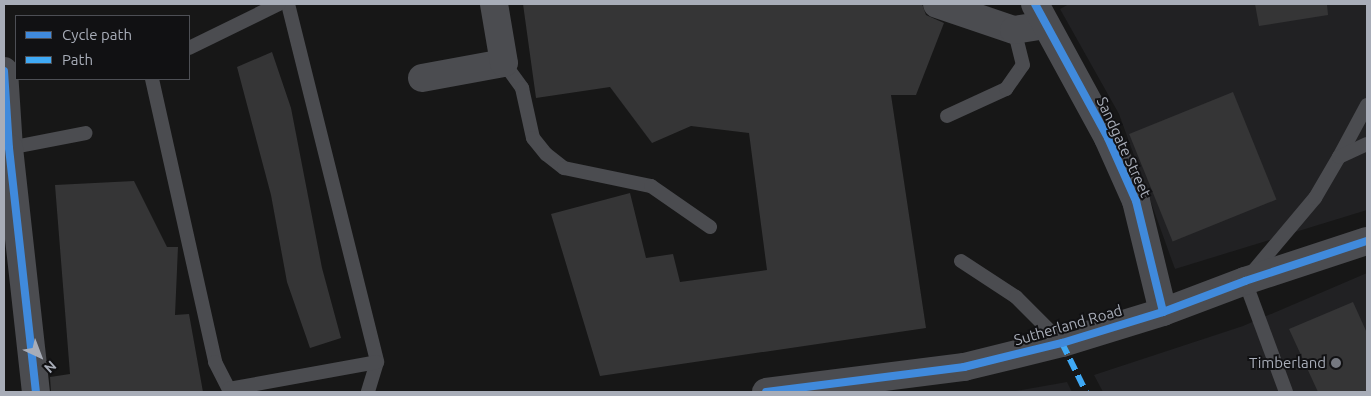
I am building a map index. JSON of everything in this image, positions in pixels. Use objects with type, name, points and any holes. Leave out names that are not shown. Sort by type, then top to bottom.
[{"type":"street","points":[[422,78],[504,63],[494,4]]},
{"type":"street","points":[[937,4],[1014,30],[1041,14]]},
{"type":"street","name":"Sandgate Street","points":[[1041,14],[1108,138],[1136,201],[1163,312]]},
{"type":"street","points":[[4,72],[9,148],[36,392]]},
{"type":"street","name":"Sutherland Road","points":[[766,392],[964,367],[1062,344],[1163,312],[1245,281],[1367,241]]},
{"type":"lane","points":[[190,48],[279,4]]},
{"type":"lane","points":[[288,4],[377,362],[368,392]]},
{"type":"lane","points":[[947,116],[1006,89],[1023,65],[1014,30]]},
{"type":"lane","points":[[504,63],[522,88],[533,138],[546,154],[564,168],[651,186],[710,226]]},
{"type":"lane","points":[[152,80],[215,362],[229,391],[377,362]]},
{"type":"lane","points":[[1286,392],[1245,281],[1315,198],[1367,105]]},
{"type":"lane","points":[[9,148],[86,133]]},
{"type":"lane","points":[[1339,157],[1367,144]]},
{"type":"lane","points":[[961,262],[1016,297],[1062,344]]},
{"type":"shaded area","points":[[1069,4],[1367,4],[1367,210],[1175,269],[1119,114],[1060,9]]},
{"type":"shaded area","points":[[1367,273],[1367,392],[1103,392],[1094,375],[1243,326]]},
{"type":"shaded area","points":[[1067,382],[1072,392],[1010,392]]},
{"type":"building","points":[[523,4],[922,4],[926,15],[944,23],[916,95],[891,95],[926,328],[600,376],[551,214],[630,193],[646,258],[673,254],[680,282],[767,270],[749,133],[691,126],[652,143],[610,87],[536,98]]},
{"type":"building","points":[[1255,4],[1327,4],[1328,15],[1259,26]]},
{"type":"building","points":[[272,52],[291,108],[322,268],[341,338],[310,348],[287,282],[271,195],[237,67]]},
{"type":"building","points":[[1233,92],[1276,200],[1173,242],[1129,134]]},
{"type":"building","points":[[134,181],[167,247],[178,247],[175,315],[189,314],[203,392],[51,392],[50,377],[70,374],[55,185]]},
{"type":"building","name":"Timberland","points":[[1353,302],[1367,333],[1367,392],[1318,392],[1289,329]]},
{"type":"marked path","points":[[1062,343],[1086,392]]},
{"type":"cycle path","points":[[1035,4],[1108,138],[1136,201],[1163,312]]},
{"type":"cycle path","points":[[4,71],[9,148],[36,392]]},
{"type":"cycle path","points":[[766,392],[964,367],[1062,343],[1163,312],[1245,281],[1367,241]]},
{"type":"place","name":"Timberland","points":[[1336,363]]}]
